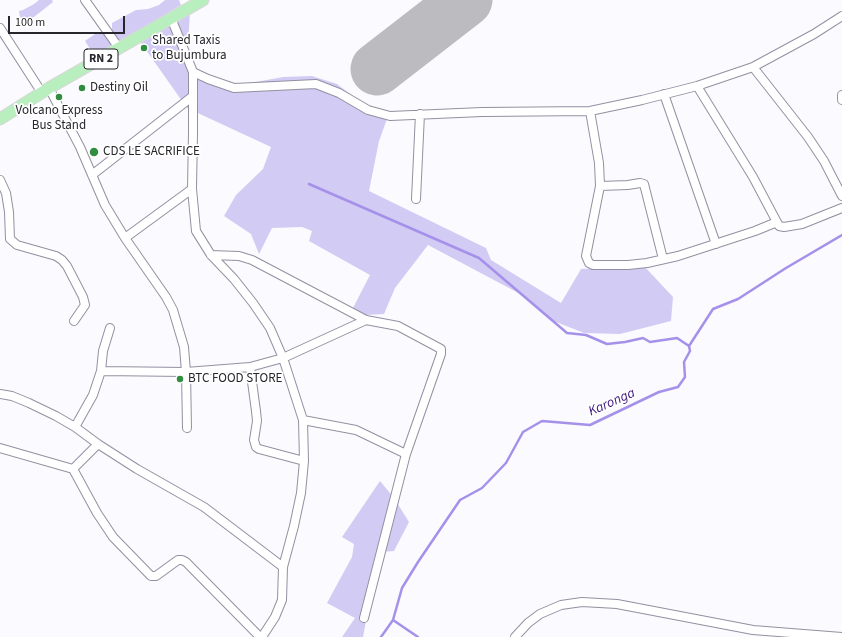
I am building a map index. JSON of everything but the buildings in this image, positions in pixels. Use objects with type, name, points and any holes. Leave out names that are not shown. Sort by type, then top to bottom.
[{"type":"main road","name":"RN 2","points":[[0,119],[45,91],[171,18],[190,3],[203,0]]},
{"type":"street","points":[[85,0],[119,48]]},
{"type":"street","points":[[193,72],[234,88],[316,84],[339,93],[368,110],[390,116],[482,112],[590,111],[697,86],[754,67],[814,34],[842,16]]},
{"type":"street","points":[[0,449],[73,469],[97,513],[113,537],[151,576],[156,576],[178,560],[186,562],[261,637],[279,609],[283,590],[283,567],[297,510],[304,461],[303,420],[283,358],[270,328],[234,279],[210,255],[196,231],[192,189],[193,72],[171,18]]},
{"type":"street","points":[[0,28],[45,91],[80,147],[105,205],[173,310],[184,347],[188,428]]},
{"type":"street","points":[[754,67],[808,137],[824,161],[842,196]]},
{"type":"street","points":[[697,86],[753,177],[779,226],[802,224],[842,208]]},
{"type":"street","points":[[664,94],[716,244]]},
{"type":"street","points":[[842,95],[842,100]]},
{"type":"street","points":[[92,175],[193,96]]},
{"type":"street","points":[[590,111],[599,163],[600,186],[586,256],[589,263],[593,265],[628,265],[647,263],[685,254],[756,232],[777,222]]},
{"type":"street","points":[[416,199],[420,114]]},
{"type":"street","points":[[0,180],[6,193],[9,212],[10,239],[17,245],[56,256],[62,260],[67,266],[84,297],[85,305],[74,321]]},
{"type":"street","points":[[600,186],[644,184],[663,259]]},
{"type":"street","points":[[125,238],[192,189]]},
{"type":"street","points":[[210,255],[239,256],[252,260],[366,320],[398,326],[441,349],[441,354],[406,454],[364,618]]},
{"type":"street","points":[[101,371],[186,372],[250,367],[283,358],[366,320]]},
{"type":"street","points":[[75,427],[93,395],[101,371],[103,351],[110,328]]},
{"type":"street","points":[[250,367],[257,421],[254,440],[256,447],[304,461]]},
{"type":"street","points":[[0,394],[12,396],[29,403],[75,427],[98,444],[143,472],[204,507],[283,567]]},
{"type":"street","points":[[303,420],[356,430],[406,454]]},
{"type":"street","points":[[73,469],[98,444]]},
{"type":"street","points":[[516,637],[528,623],[540,614],[561,605],[582,602],[617,604],[753,630],[842,637]]},
{"type":"shaded area","points":[[39,0],[52,0],[53,2],[34,17],[24,21],[20,17],[19,11]]},
{"type":"shaded area","points":[[165,0],[179,0],[181,5],[118,43],[112,30],[112,23],[136,10],[148,9],[159,5]]},
{"type":"shaded area","points":[[190,12],[187,58],[191,64],[213,80],[234,86],[283,77],[312,76],[337,84],[362,103],[387,119],[379,141],[369,191],[486,248],[491,260],[561,303],[581,269],[644,266],[673,297],[671,321],[620,334],[584,333],[551,320],[526,297],[428,245],[395,288],[384,314],[366,315],[353,308],[370,275],[309,241],[312,231],[302,227],[272,228],[259,254],[251,234],[224,216],[236,195],[263,169],[271,147],[187,108],[139,40]]},
{"type":"shaded area","points":[[98,32],[104,33],[111,45],[110,48],[95,57],[85,41]]},
{"type":"shaded area","points":[[380,481],[394,498],[409,522],[394,551],[379,552],[363,637],[342,637],[355,618],[327,603],[352,557],[354,544],[342,537]]},
{"type":"waterway","points":[[309,184],[479,258],[567,333],[586,335],[607,344],[643,338],[650,342],[677,338],[689,346]]},
{"type":"waterway","name":"Karonga","points":[[381,637],[393,620],[402,588],[460,500],[482,488],[506,463],[523,432],[542,421],[590,425],[659,392],[678,387],[685,377],[684,362],[690,351],[689,346],[713,309],[738,299],[786,268],[842,235]]},
{"type":"waterway","points":[[393,620],[418,637]]},
{"type":"runway","points":[[377,69],[466,0]]},
{"type":"place","name":"Shared Taxis to Bujumbura","points":[[144,48]]},
{"type":"place","name":"Destiny Oil","points":[[82,88]]},
{"type":"place","name":"Volcano Express Bus Stand","points":[[59,97]]},
{"type":"place","name":"CDS LE SACRIFICE","points":[[94,152]]},
{"type":"place","name":"BTC FOOD STORE","points":[[180,379]]}]
